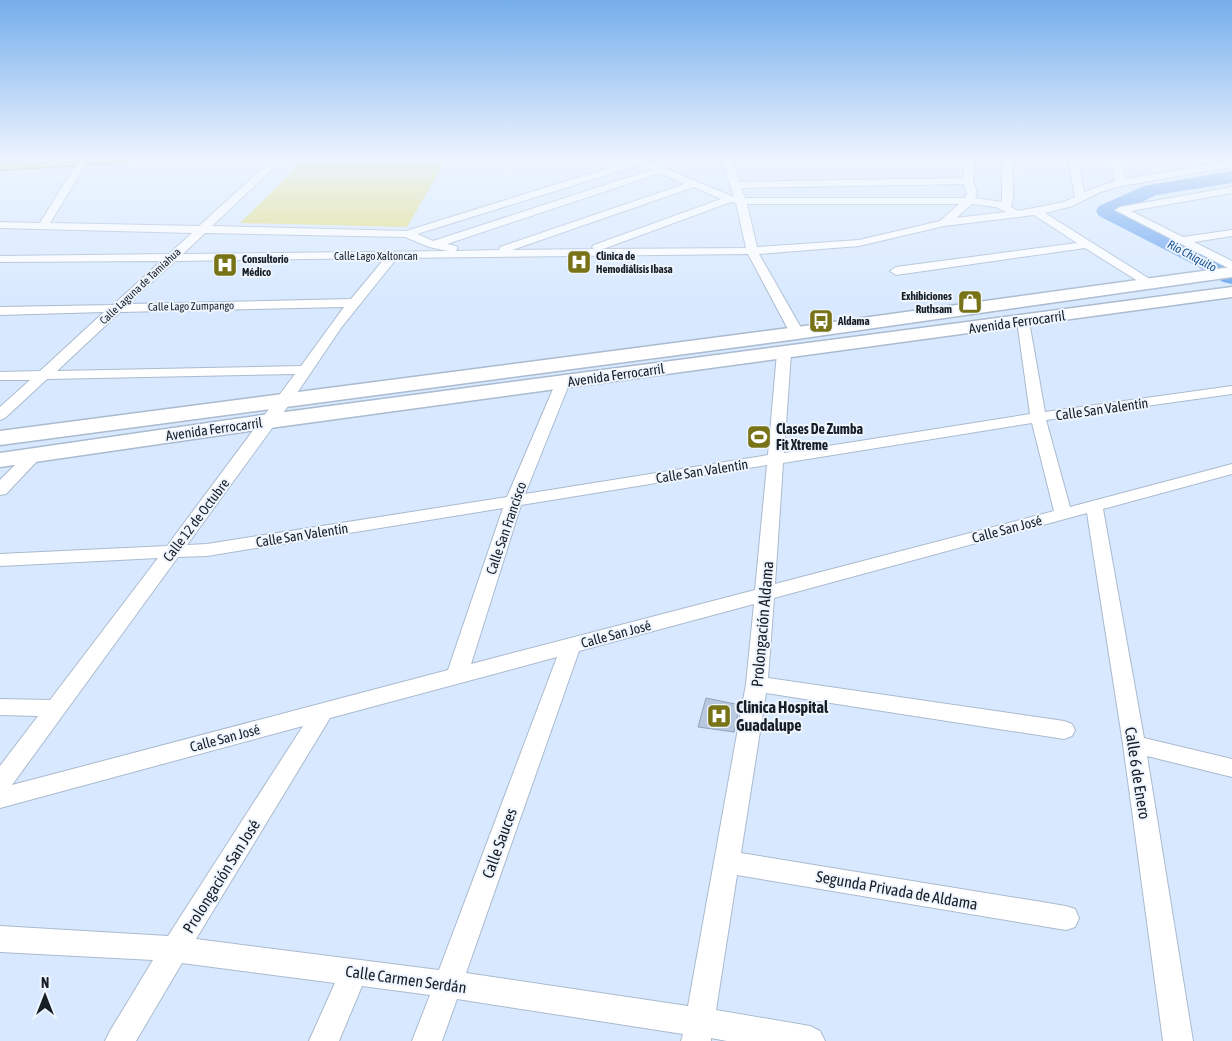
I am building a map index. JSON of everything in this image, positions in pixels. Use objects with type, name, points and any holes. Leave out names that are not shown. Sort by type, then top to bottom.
[{"type":"main road","name":"Avenida Ferrocarril","points":[[0,438],[797,333],[1232,272]]},
{"type":"main road","name":"Avenida Ferrocarril","points":[[0,460],[270,421],[1230,293]]},
{"type":"main road","points":[[1065,296],[1092,311]]},
{"type":"street","points":[[43,226],[55,207]]},
{"type":"street","name":"Calle Laguna de Tamiahua","points":[[0,415],[118,308],[170,257],[227,207]]},
{"type":"street","points":[[0,225],[407,234],[491,207]]},
{"type":"street","name":"Calle 12 de Octubre","points":[[0,784],[270,421],[352,303],[399,256],[549,207]]},
{"type":"street","points":[[407,234],[432,245],[489,254],[628,207]]},
{"type":"street","points":[[585,252],[717,207]]},
{"type":"street","points":[[738,207],[752,251],[797,333]]},
{"type":"street","points":[[944,223],[960,207]]},
{"type":"street","points":[[1003,207],[1016,214]]},
{"type":"street","points":[[752,251],[859,243],[944,223],[1036,212],[1058,207]]},
{"type":"street","points":[[1139,207],[1120,210],[1232,266]]},
{"type":"street","points":[[1036,212],[1149,284]]},
{"type":"street","points":[[1182,241],[1232,233]]},
{"type":"street","points":[[896,271],[1086,245]]},
{"type":"street","name":"Calle Lago Xaltoncan","points":[[0,259],[752,251]]},
{"type":"street","name":"Calle Lago Zumpango","points":[[0,311],[352,303]]},
{"type":"street","points":[[1023,321],[1038,417],[1063,514]]},
{"type":"street","name":"Prolongación Aldama","points":[[698,1031],[757,684],[766,594],[784,353]]},
{"type":"street","points":[[0,376],[304,370]]},
{"type":"street","name":"Calle San Francisco","points":[[457,676],[514,500],[563,382]]},
{"type":"street","name":"Calle San Valentín","points":[[0,560],[172,552],[216,548],[1038,417],[1232,390]]},
{"type":"street","points":[[0,490],[34,455]]},
{"type":"street","name":"Calle San José","points":[[0,798],[1232,469]]},
{"type":"street","name":"Calle 6 de Enero","points":[[1094,506],[1134,744],[1178,1041]]},
{"type":"street","name":"Calle Sauces","points":[[427,1041],[571,646]]},
{"type":"street","points":[[757,684],[1064,730]]},
{"type":"street","points":[[0,707],[56,708]]},
{"type":"street","name":"Prolongación San José","points":[[120,1041],[175,949],[323,712]]},
{"type":"street","points":[[1134,744],[1232,768]]},
{"type":"street","name":"Segunda Privada de Aldama","points":[[728,862],[1066,918]]},
{"type":"street","name":"Calle Carmen Serdán","points":[[0,939],[175,949],[447,984],[698,1031],[810,1041]]},
{"type":"street","points":[[324,1041],[354,972]]},
{"type":"shaded area","points":[[257,207],[419,207],[407,227],[240,223]]},
{"type":"building","name":"Clinica Hospital Guadalupe","points":[[706,698],[740,705],[734,732],[698,727]]},
{"type":"waterway","name":"Rio Chiquito","points":[[1116,207],[1107,211],[1206,261],[1232,277]]},
{"type":"place","name":"Clinica de Hemodiálisis Ibasa","points":[[579,262]]},
{"type":"place","name":"Consultorio Médico","points":[[225,265]]},
{"type":"place","name":"Exhibiciones Ruthsam","points":[[970,302]]},
{"type":"place","name":"Aldama","points":[[821,321]]},
{"type":"place","name":"Clases De Zumba Fit Xtreme","points":[[759,437]]},
{"type":"place","name":"Clinica Hospital Guadalupe","points":[[719,716]]}]
